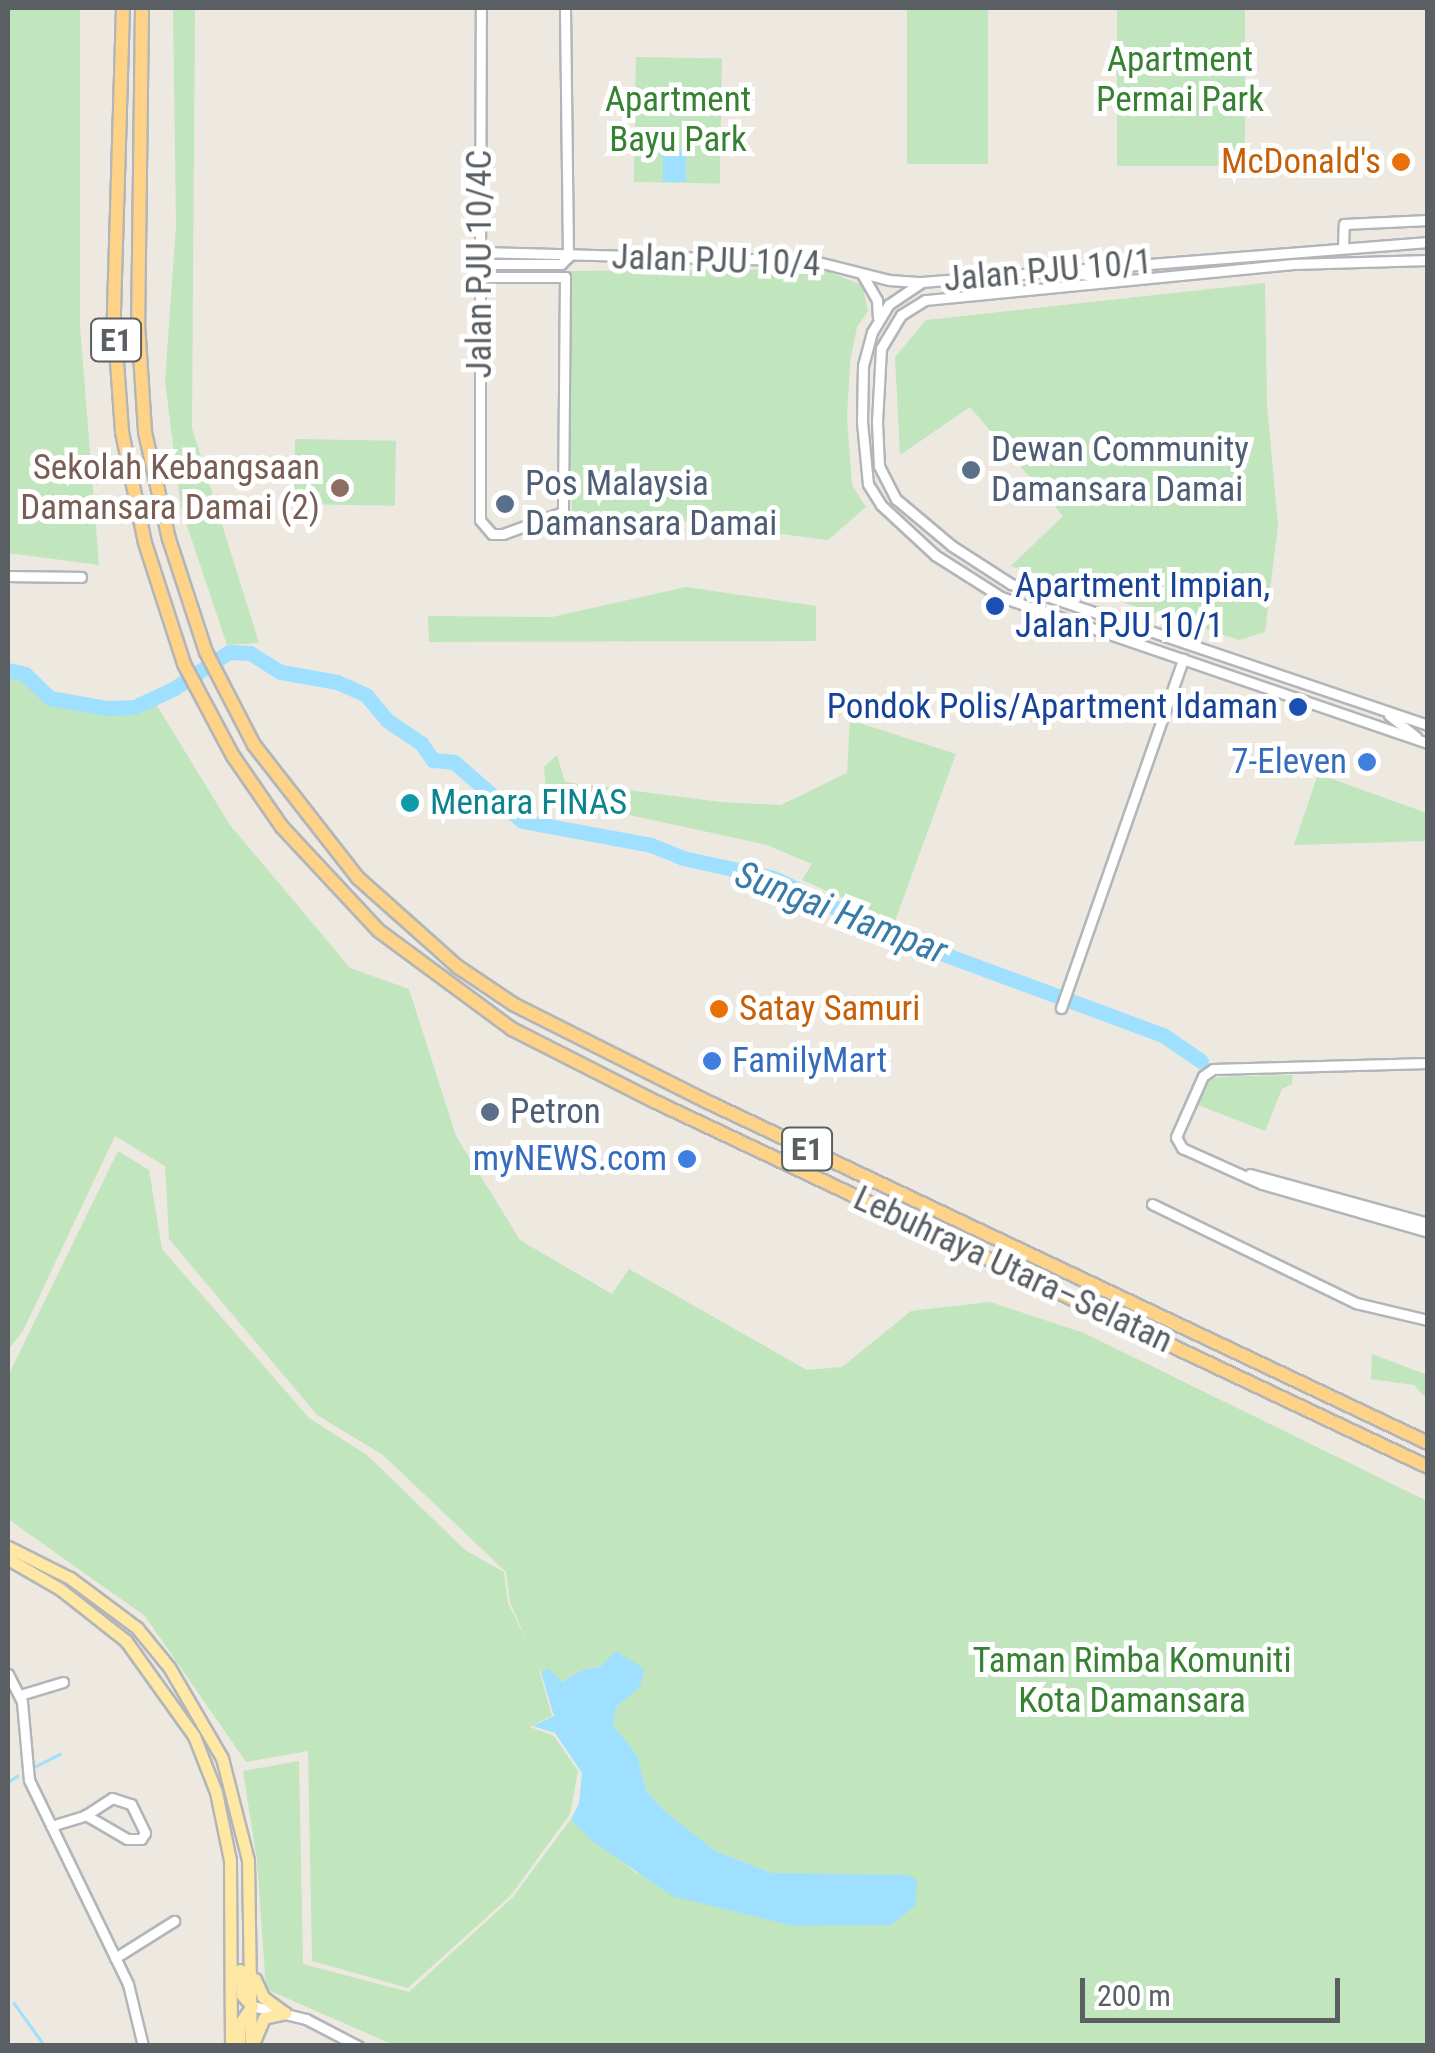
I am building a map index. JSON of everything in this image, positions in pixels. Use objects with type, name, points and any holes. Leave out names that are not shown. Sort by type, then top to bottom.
[{"type":"highway","name":"Lebuhraya Utara–Selatan","points":[[123,8],[114,320],[122,432],[144,542],[184,664],[198,694],[282,827],[379,931],[512,1029],[582,1067],[1428,1467]]},
{"type":"highway","name":"Lebuhraya Utara–Selatan","points":[[142,8],[138,323],[145,432],[169,539],[206,652],[254,744],[358,878],[445,956],[513,1004],[727,1111],[1428,1443]]},
{"type":"main road","points":[[8,1537],[30,1556]]},
{"type":"main road","points":[[8,1547],[82,1586],[137,1628],[207,1728],[222,1758],[242,1822],[248,1860],[252,2046]]},
{"type":"main road","points":[[8,1559],[60,1589],[116,1632],[176,1704],[208,1767],[225,1826],[242,1995],[252,2006]]},
{"type":"main road","points":[[231,2046],[234,1931]]},
{"type":"main road","points":[[251,1965],[259,1991],[286,2013]]},
{"type":"main road","points":[[239,2046],[240,2023],[252,2006]]},
{"type":"main road","points":[[252,2046],[264,2018],[286,2013]]},
{"type":"street","name":"Jalan PJU 10/4C","points":[[480,8],[480,252],[480,264],[480,276],[480,520],[492,534],[503,534],[564,512],[566,276],[480,276]]},
{"type":"street","points":[[565,8],[568,257]]},
{"type":"street","points":[[1343,247],[1344,224],[1428,220]]},
{"type":"street","name":"Jalan PJU 10/1","points":[[878,318],[899,295],[922,282],[1428,242]]},
{"type":"street","name":"Jalan PJU 10/4","points":[[480,252],[814,260],[862,274],[922,282]]},
{"type":"street","name":"Jalan PJU 10/4","points":[[480,264],[561,264],[568,257]]},
{"type":"street","name":"Jalan PJU 10/1","points":[[1428,260],[1161,276],[924,300],[901,315],[881,348],[876,422],[882,478],[913,516],[1010,584],[1428,725]]},
{"type":"street","points":[[1058,269],[1086,278],[1161,276]]},
{"type":"street","points":[[862,274],[877,300],[878,318],[863,365],[865,468],[882,506],[935,555],[1000,597],[1425,742]]},
{"type":"street","points":[[863,365],[876,422]]},
{"type":"street","points":[[8,576],[81,578]]},
{"type":"street","points":[[1078,623],[1124,622]]},
{"type":"street","points":[[1061,1008],[1183,659]]},
{"type":"street","points":[[1382,709],[1425,742]]},
{"type":"street","points":[[1428,1063],[1218,1068],[1208,1072],[1176,1141],[1182,1148],[1262,1184],[1428,1232]]},
{"type":"street","points":[[1237,1172],[1428,1222]]},
{"type":"street","points":[[1152,1204],[1356,1304],[1428,1320]]},
{"type":"street","points":[[8,1674],[20,1695],[29,1780],[128,1984],[143,2046]]},
{"type":"street","points":[[20,1695],[63,1682]]},
{"type":"street","points":[[51,1826],[86,1815],[104,1800],[131,1804],[144,1828],[141,1839],[126,1839],[86,1815]]},
{"type":"street","points":[[115,1958],[174,1921]]},
{"type":"street","points":[[252,2006],[316,2023],[358,2046]]},
{"type":"green space","points":[[8,8],[80,8],[80,326],[99,565],[8,553]]},
{"type":"green space","points":[[173,8],[195,8],[192,428],[259,643],[227,645],[181,508],[165,381],[176,226]]},
{"type":"green space","points":[[907,8],[988,8],[988,164],[907,164]]},
{"type":"green space","name":"Apartment Permai Park","points":[[1117,8],[1245,8],[1245,166],[1117,166]]},
{"type":"green space","name":"Apartment Bayu Park","points":[[636,57],[722,59],[720,183],[634,182]]},
{"type":"green space","points":[[822,269],[862,285],[868,311],[857,327],[850,362],[847,418],[852,485],[866,507],[828,540],[667,519],[572,535],[569,271]]},
{"type":"green space","points":[[1265,283],[1267,404],[1278,525],[1265,632],[1239,640],[1011,566],[1063,516],[970,407],[900,455],[895,357],[926,320]]},
{"type":"green space","points":[[295,439],[396,441],[395,506],[294,504]]},
{"type":"green space","points":[[686,587],[816,606],[816,641],[429,642],[428,616],[552,617]]},
{"type":"green space","name":"Taman Rimba Komuniti Kota Damansara","points":[[8,676],[22,679],[49,703],[108,712],[135,712],[156,704],[230,825],[350,968],[409,989],[456,1136],[520,1240],[612,1294],[629,1269],[807,1370],[842,1367],[911,1311],[990,1302],[1084,1333],[1427,1501],[1427,2045],[396,2046],[266,1989],[257,1861],[243,1771],[299,1761],[303,1964],[409,1992],[513,1897],[571,1819],[636,1873],[813,1876],[772,1873],[715,1851],[661,1808],[646,1790],[637,1755],[613,1725],[616,1707],[640,1687],[629,1661],[616,1652],[600,1667],[582,1670],[561,1682],[548,1669],[541,1673],[510,1602],[506,1572],[383,1455],[317,1415],[169,1239],[165,1166],[115,1136],[23,1331],[8,1350]]},
{"type":"green space","points":[[850,720],[956,754],[895,921],[802,880],[812,864],[767,845],[565,801],[546,793],[544,767],[557,755],[565,782],[721,802],[781,805],[847,773]]},
{"type":"green space","points":[[1318,774],[1427,813],[1427,841],[1294,845]]},
{"type":"green space","points":[[1293,1075],[1292,1084],[1282,1089],[1265,1131],[1198,1105],[1210,1080],[1218,1077]]},
{"type":"green space","points":[[118,1151],[149,1170],[162,1249],[309,1418],[367,1455],[465,1550],[504,1572],[508,1603],[536,1659],[552,1716],[530,1727],[554,1736],[578,1771],[570,1814],[511,1895],[408,1988],[312,1961],[308,1751],[246,1762],[145,1616],[8,1519],[8,1376]]},
{"type":"green space","points":[[1372,1354],[1427,1375],[1427,1399],[1414,1385],[1371,1379]]},
{"type":"water","points":[[663,150],[686,150],[686,182],[663,182]]},
{"type":"water","points":[[616,1651],[644,1669],[640,1687],[616,1707],[613,1725],[637,1755],[646,1790],[661,1808],[715,1851],[772,1873],[908,1875],[917,1880],[915,1906],[891,1925],[793,1926],[672,1896],[591,1840],[571,1819],[579,1804],[582,1773],[555,1733],[533,1726],[554,1716],[541,1673],[548,1668],[562,1682],[582,1670],[600,1667]]},
{"type":"waterway","name":"Sungai Hampar","points":[[8,670],[25,674],[50,698],[107,708],[134,707],[173,689],[229,652],[250,653],[281,672],[337,682],[366,695],[388,721],[421,743],[433,760],[454,762],[522,821],[651,845],[683,858],[774,878],[887,933],[1163,1035],[1201,1061]]},
{"type":"waterway","points":[[34,1767],[60,1754]]},
{"type":"waterway","points":[[8,1782],[17,1776]]},
{"type":"waterway","points":[[14,2003],[45,2046]]},
{"type":"place","name":"McDonald's","points":[[1401,162]]},
{"type":"place","name":"Dewan Community Damansara Damai","points":[[971,470]]},
{"type":"place","name":"Sekolah Kebangsaan Damansara Damai (2)","points":[[340,488]]},
{"type":"place","name":"Pos Malaysia Damansara Damai","points":[[505,504]]},
{"type":"place","name":"Apartment Impian, Jalan PJU 10/1","points":[[995,606]]},
{"type":"place","name":"Pondok Polis/Apartment Idaman","points":[[1298,707]]},
{"type":"place","name":"7-Eleven","points":[[1367,762]]},
{"type":"place","name":"Menara FINAS","points":[[410,803]]},
{"type":"place","name":"Satay Samuri","points":[[719,1009]]},
{"type":"place","name":"FamilyMart","points":[[712,1061]]},
{"type":"place","name":"Petron","points":[[490,1112]]},
{"type":"place","name":"myNEWS.com","points":[[687,1159]]}]
